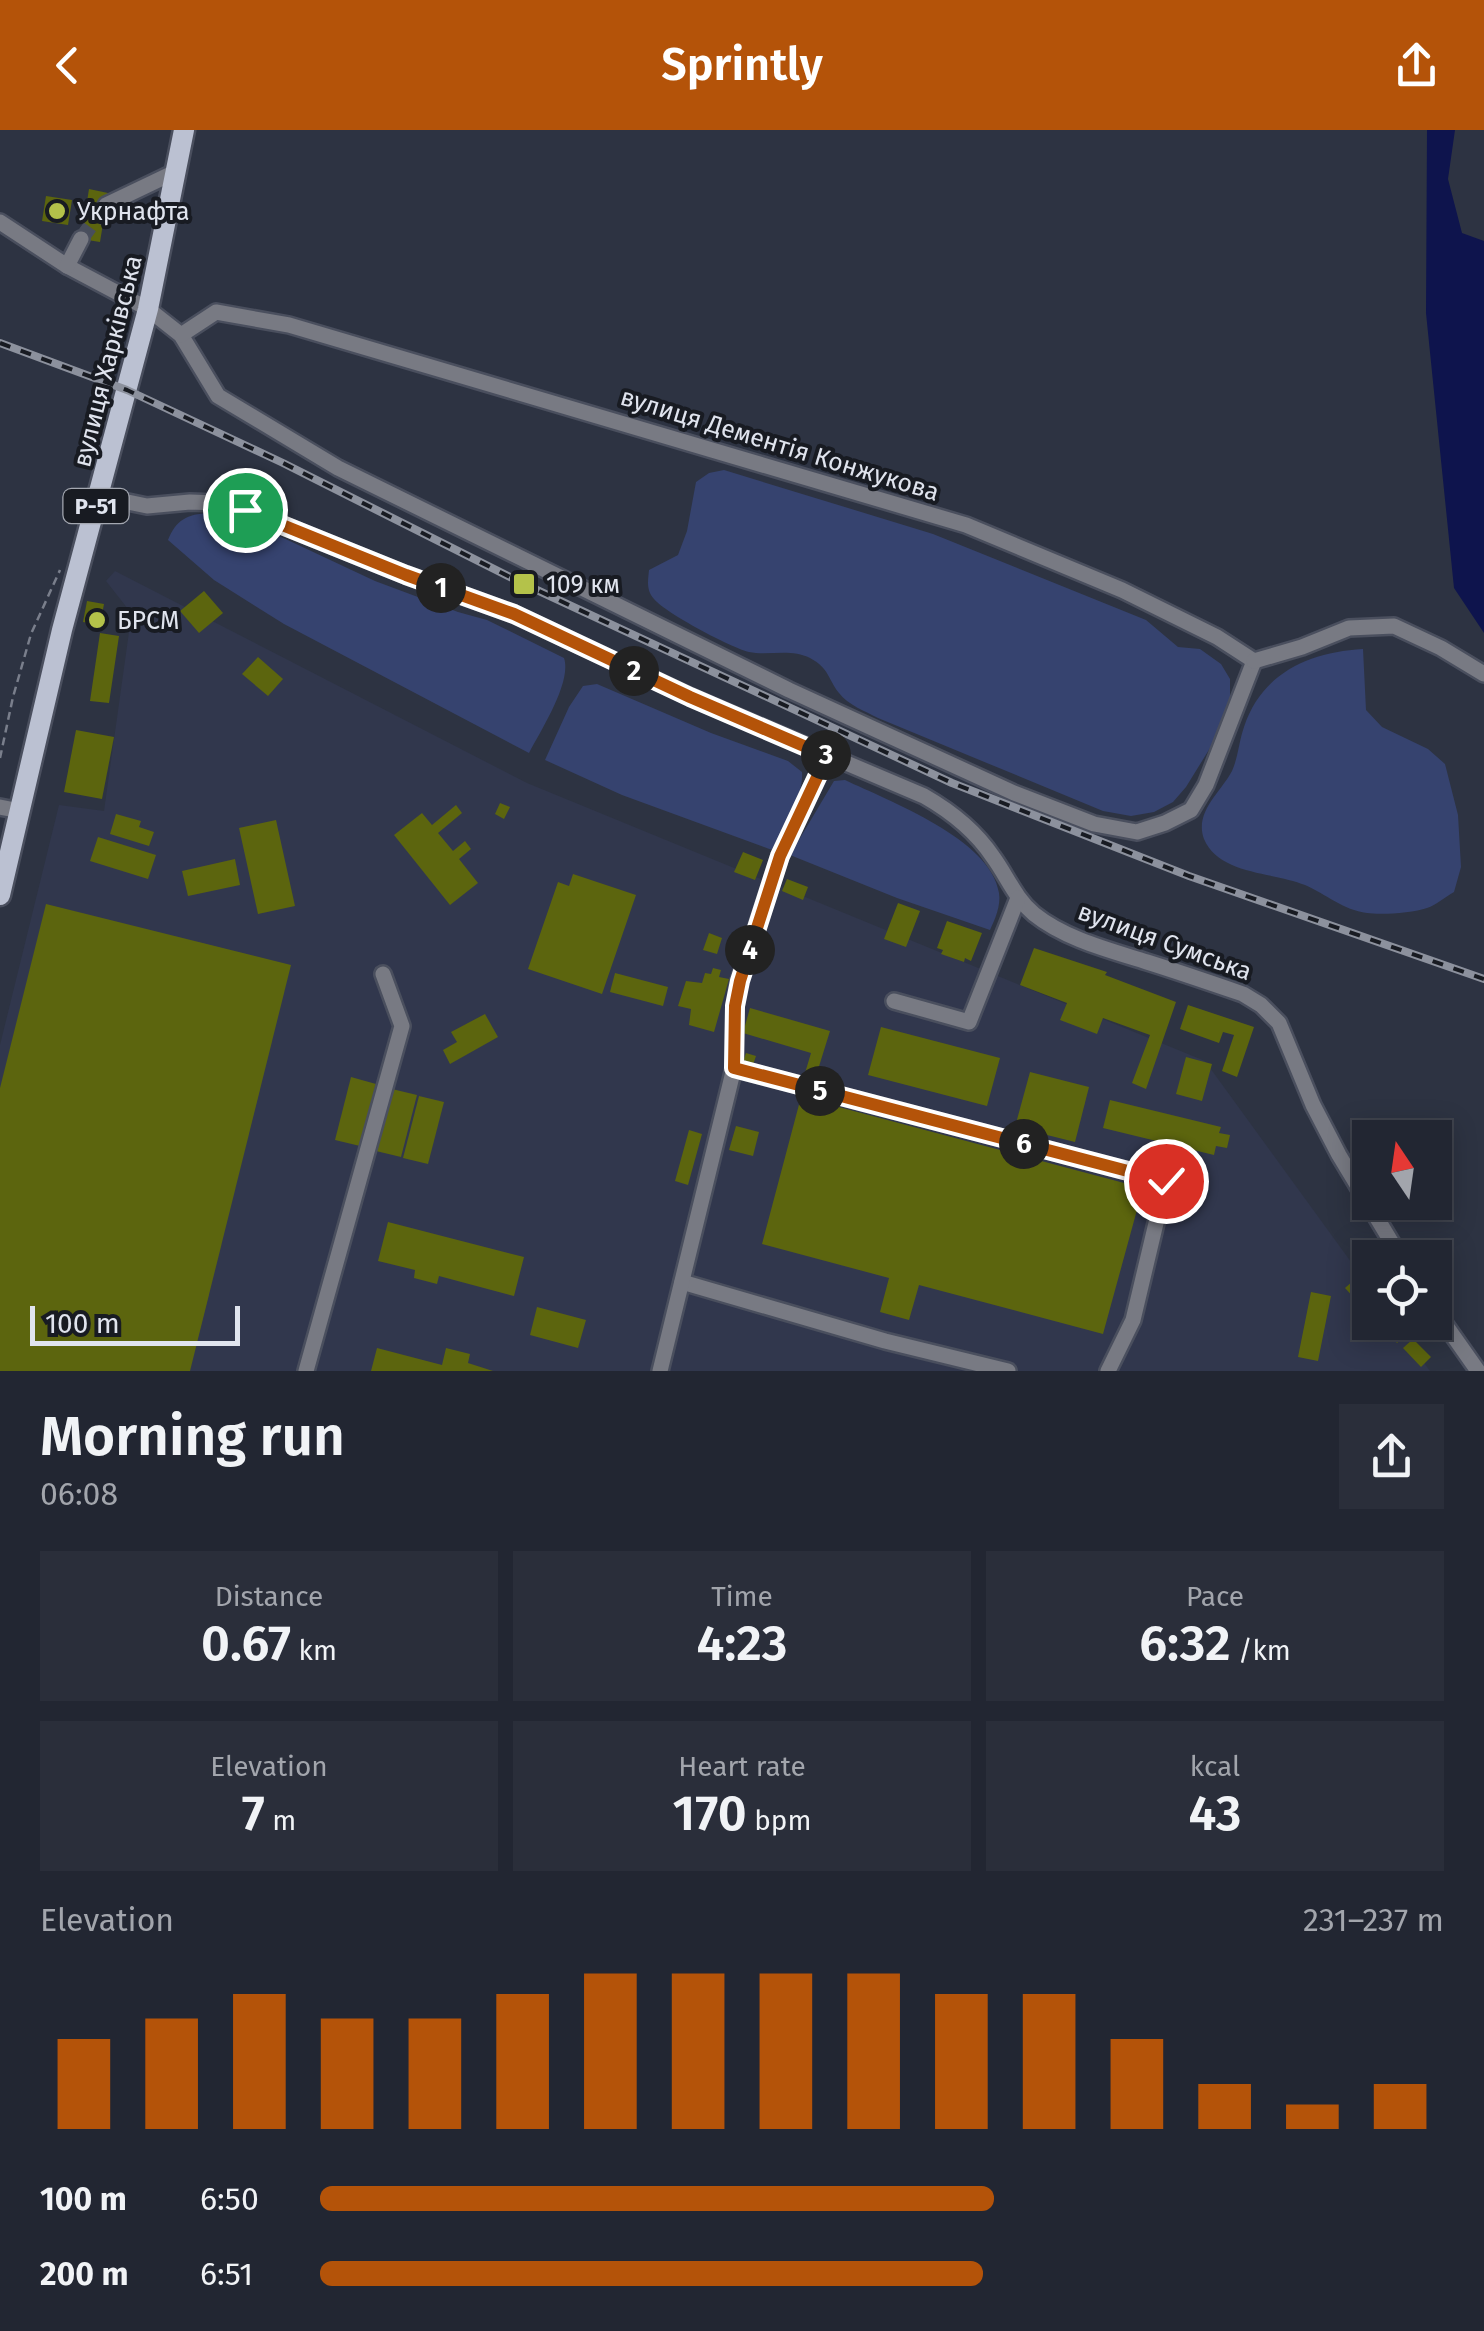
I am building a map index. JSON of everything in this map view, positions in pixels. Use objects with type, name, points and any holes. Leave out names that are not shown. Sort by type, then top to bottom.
[{"type":"main road","name":"вулиця Харківська","points":[[1,885],[10,809],[148,308],[184,130]]},
{"type":"street","points":[[106,205],[175,172]]},
{"type":"street","points":[[0,222],[67,266],[148,308],[181,335],[218,396],[338,468],[789,690],[1014,794],[1094,824],[1137,832],[1191,810],[1206,785],[1254,662],[1349,628],[1394,626],[1442,648],[1484,674]]},
{"type":"street","points":[[67,266],[81,239]]},
{"type":"street","name":"вулиця Дементія Конжукова","points":[[181,335],[216,312],[289,325],[966,525],[1122,590],[1217,637],[1254,662]]},
{"type":"street","name":"вулиця Сумська","points":[[98,496],[147,506],[217,503],[245,510],[514,614],[690,697],[924,796],[964,822],[993,857],[1018,898],[1043,920],[1082,940],[1243,994],[1261,1004],[1279,1023],[1339,1154],[1390,1240]]},
{"type":"street","points":[[660,1371],[734,1068],[735,1006],[740,981],[780,856],[827,756]]},
{"type":"street","points":[[894,1001],[969,1022],[1018,898]]},
{"type":"street","points":[[306,1371],[402,1026],[383,974]]},
{"type":"street","points":[[734,1068],[1166,1181],[1133,1320],[1108,1371]]},
{"type":"street","points":[[682,1282],[885,1341],[1008,1371]]},
{"type":"street","points":[[1452,1334],[1478,1371]]},
{"type":"path","points":[[0,758],[31,634],[59,571]]},
{"type":"shaded area","points":[[1427,130],[1455,130],[1448,179],[1462,233],[1484,241],[1484,633],[1454,588],[1426,313]]},
{"type":"shaded area","points":[[724,470],[933,534],[1146,620],[1178,647],[1200,649],[1221,664],[1230,679],[1230,698],[1215,740],[1173,802],[1154,812],[1131,816],[1103,811],[862,710],[843,697],[825,670],[810,658],[795,653],[749,652],[699,629],[654,599],[649,589],[649,570],[678,555],[696,482],[709,473]]},
{"type":"shaded area","points":[[209,513],[249,522],[375,581],[487,620],[564,658],[560,693],[529,753],[284,624],[214,580],[168,540],[183,519]]},
{"type":"shaded area","points":[[115,571],[527,783],[1205,1061],[1352,1263],[1352,1340],[1407,1340],[1430,1371],[0,1371],[0,1045],[59,805],[104,811],[129,632],[139,623],[106,581]]},
{"type":"shaded area","points":[[1363,649],[1366,710],[1382,727],[1428,749],[1445,764],[1458,815],[1461,867],[1454,892],[1421,910],[1388,914],[1358,911],[1305,885],[1234,866],[1211,851],[1204,839],[1206,811],[1232,771],[1244,727],[1263,692],[1275,679],[1306,661]]},
{"type":"shaded area","points":[[597,684],[788,761],[802,772],[797,801],[772,850],[622,795],[545,760],[583,686]]},
{"type":"shaded area","points":[[845,780],[936,824],[978,856],[992,874],[999,893],[990,930],[790,855],[834,781]]},
{"type":"building","points":[[89,189],[108,193],[100,242],[81,239]]},
{"type":"building","name":"Укрнафта","points":[[46,196],[72,200],[68,225],[42,221]]},
{"type":"building","points":[[204,591],[223,613],[199,633],[180,611]]},
{"type":"building","points":[[87,601],[104,604],[100,625],[83,622]]},
{"type":"building","points":[[100,633],[119,636],[109,703],[90,701]]},
{"type":"building","points":[[258,657],[283,679],[268,696],[242,674]]},
{"type":"building","points":[[76,730],[114,737],[102,799],[64,792]]},
{"type":"building","points":[[500,803],[510,807],[504,819],[495,814]]},
{"type":"building","points":[[456,805],[462,813],[438,833],[453,851],[465,841],[471,849],[459,859],[478,883],[450,905],[394,835],[422,813],[432,825]]},
{"type":"building","points":[[116,814],[141,821],[139,827],[154,832],[149,846],[110,834]]},
{"type":"building","points":[[276,820],[295,906],[258,914],[239,828]]},
{"type":"building","points":[[98,837],[156,855],[148,879],[90,861]]},
{"type":"building","points":[[743,852],[763,860],[755,880],[734,872]]},
{"type":"building","points":[[235,859],[240,885],[188,896],[182,871]]},
{"type":"building","points":[[573,874],[636,895],[602,994],[528,969],[558,882],[569,886]]},
{"type":"building","points":[[787,879],[808,887],[803,900],[782,891]]},
{"type":"building","points":[[898,903],[920,911],[906,947],[884,939]]},
{"type":"building","points":[[46,904],[291,965],[190,1371],[0,1371],[0,1088]]},
{"type":"building","points":[[947,921],[982,933],[971,961],[941,954],[943,950],[937,948]]},
{"type":"building","points":[[709,933],[722,938],[717,954],[703,950]]},
{"type":"building","points":[[1034,948],[1107,972],[1105,975],[1176,1002],[1146,1089],[1132,1083],[1150,1035],[1103,1018],[1097,1034],[1060,1020],[1067,1003],[1020,985]]},
{"type":"building","points":[[713,968],[721,970],[719,977],[729,979],[714,1032],[689,1025],[691,1009],[678,1006],[686,981],[702,983],[705,973],[711,974]]},
{"type":"building","points":[[615,973],[668,987],[663,1006],[610,992]]},
{"type":"building","points":[[1188,1005],[1254,1027],[1237,1077],[1222,1071],[1234,1035],[1223,1032],[1219,1043],[1180,1029]]},
{"type":"building","points":[[750,1008],[830,1031],[816,1076],[805,1073],[811,1053],[743,1033]]},
{"type":"building","points":[[485,1014],[498,1037],[450,1064],[443,1050],[457,1042],[451,1032]]},
{"type":"building","points":[[881,1027],[1000,1058],[987,1106],[868,1075]]},
{"type":"building","points":[[746,1053],[756,1056],[753,1065],[743,1062]]},
{"type":"building","points":[[1186,1057],[1212,1064],[1202,1101],[1176,1094]]},
{"type":"building","points":[[1030,1072],[1089,1087],[1075,1142],[1015,1127]]},
{"type":"building","points":[[351,1077],[376,1084],[360,1146],[335,1140]]},
{"type":"building","points":[[392,1089],[417,1095],[401,1157],[376,1151]]},
{"type":"building","points":[[419,1096],[444,1102],[428,1164],[403,1158]]},
{"type":"building","points":[[801,1097],[1143,1188],[1103,1334],[919,1285],[909,1320],[880,1312],[889,1278],[762,1244]]},
{"type":"building","points":[[1110,1100],[1221,1127],[1219,1133],[1230,1135],[1227,1148],[1216,1146],[1214,1155],[1103,1128]]},
{"type":"building","points":[[736,1126],[759,1132],[753,1156],[729,1150]]},
{"type":"building","points":[[689,1130],[702,1134],[688,1185],[675,1181]]},
{"type":"building","points":[[388,1222],[524,1257],[514,1296],[439,1276],[437,1284],[414,1278],[415,1270],[378,1261]]},
{"type":"building","points":[[1311,1292],[1331,1296],[1318,1361],[1298,1357]]},
{"type":"building","points":[[537,1307],[586,1320],[578,1348],[530,1335]]},
{"type":"building","points":[[1414,1340],[1431,1357],[1421,1367],[1403,1348]]},
{"type":"building","points":[[377,1348],[442,1365],[446,1348],[470,1354],[468,1363],[493,1371],[371,1371]]},
{"type":"tunnel","points":[[81,239],[106,205]]},
{"type":"railway","points":[[0,343],[127,390],[524,584],[952,783],[1189,876],[1484,979]]},
{"type":"place","name":"Укрнафта","points":[[57,211]]},
{"type":"place","name":"109 км","points":[[524,584]]},
{"type":"place","name":"БРСМ","points":[[97,620]]},
{"type":"route","points":[[245,510],[514,614],[827,756],[780,856],[740,981],[735,1006],[734,1068],[1166,1181]]}]
